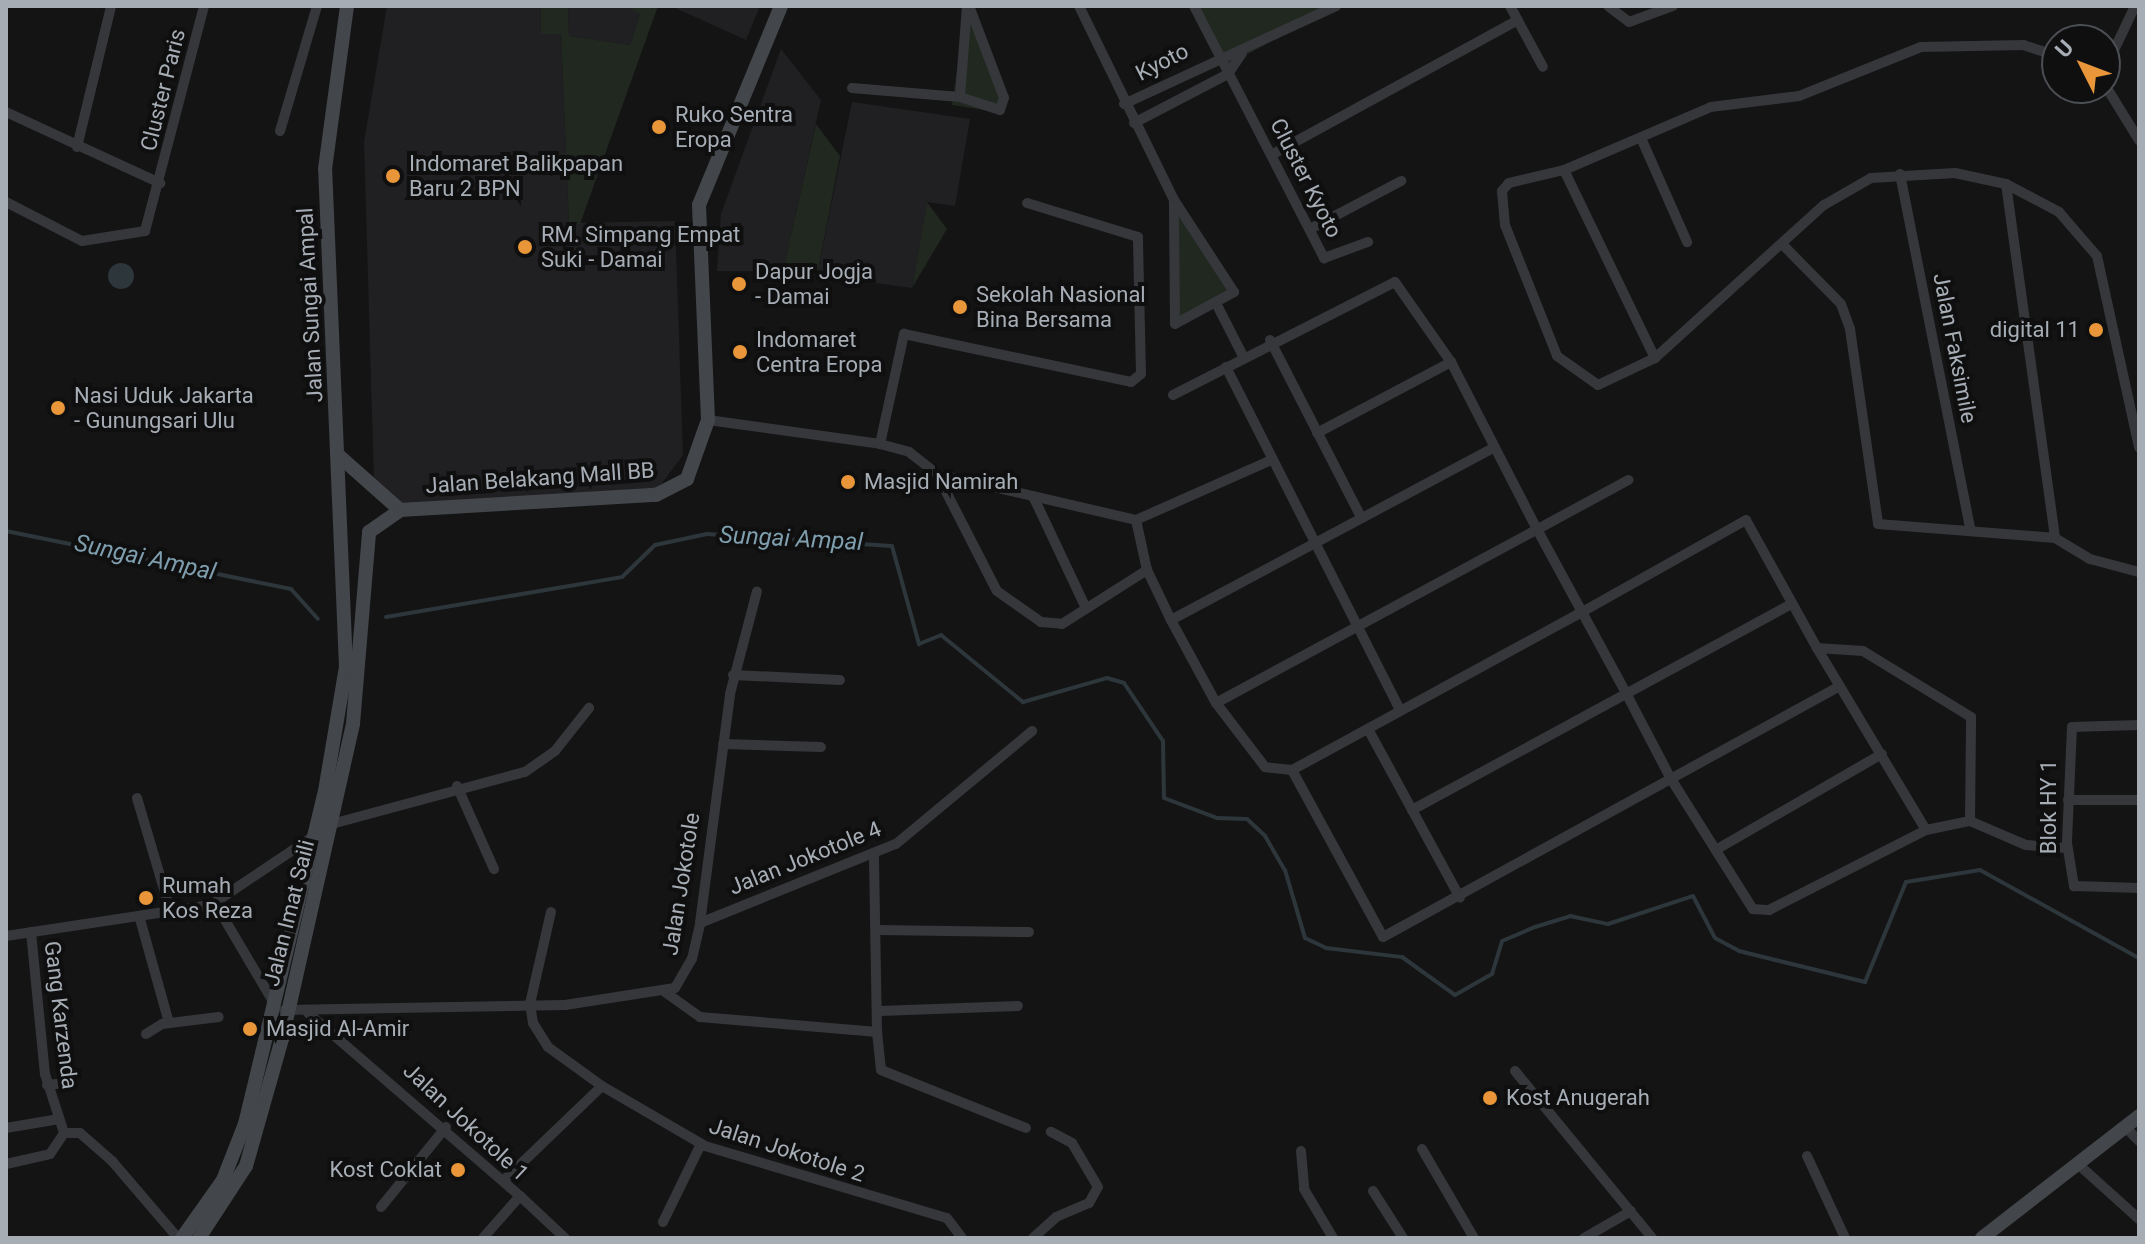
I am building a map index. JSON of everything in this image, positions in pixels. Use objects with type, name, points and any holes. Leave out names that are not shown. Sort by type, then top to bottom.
[{"type":"main road","name":"Jalan Sungai Ampal","points":[[347,6],[325,169],[338,455],[349,604],[360,613]]},
{"type":"main road","name":"Jalan Belakang Mall BB","points":[[360,613],[367,540],[381,519],[400,510],[656,495],[687,479],[708,420],[699,205],[781,6]]},
{"type":"main road","points":[[338,455],[400,510]]},
{"type":"main road","points":[[335,819],[360,613]]},
{"type":"main road","points":[[313,837],[353,668]]},
{"type":"main road","name":"Jalan Imat Saili","points":[[199,1238],[246,1166],[335,819]]},
{"type":"main road","name":"Jalan Imat Saili","points":[[180,1238],[235,1153],[313,837]]},
{"type":"main road","points":[[1982,1238],[2139,1116]]},
{"type":"street","points":[[77,147],[111,6]]},
{"type":"street","name":"Cluster Paris","points":[[6,202],[93,242],[145,231],[204,6]]},
{"type":"street","points":[[280,131],[317,6]]},
{"type":"street","points":[[960,97],[968,6]]},
{"type":"street","points":[[852,88],[960,97],[998,110],[1005,103],[968,6]]},
{"type":"street","points":[[1079,6],[1148,153],[1174,200],[1234,292],[1218,307],[1173,322],[1174,200]]},
{"type":"street","name":"Cluster Kyoto","points":[[1194,6],[1327,260],[1368,242]]},
{"type":"street","points":[[1134,123],[1228,74],[1242,53],[1336,6]]},
{"type":"street","points":[[1510,6],[1543,67]]},
{"type":"street","points":[[1608,6],[1629,22],[1673,6]]},
{"type":"street","points":[[2121,35],[2135,6]]},
{"type":"street","points":[[1273,154],[1518,20]]},
{"type":"street","points":[[2041,51],[2024,45],[1921,47],[1799,96],[1711,107],[1564,170],[1509,183],[1501,207],[1557,356],[1598,385],[1655,358],[1784,246],[1824,205],[1871,178],[1955,173],[2006,184],[2059,212],[2097,256],[2139,447]]},
{"type":"street","name":"Kyoto","points":[[1124,104],[1219,56],[1242,53]]},
{"type":"street","points":[[2117,104],[2139,140]]},
{"type":"street","name":"Cluster Paris","points":[[6,112],[160,183]]},
{"type":"street","points":[[1641,138],[1687,242]]},
{"type":"street","points":[[1564,170],[1655,358]]},
{"type":"street","name":"Jalan Faksimile","points":[[1900,174],[1970,529]]},
{"type":"street","points":[[1312,228],[1401,181]]},
{"type":"street","points":[[2006,184],[2055,538]]},
{"type":"street","points":[[880,444],[904,334],[1131,382],[1141,374],[1138,237],[1027,203]]},
{"type":"street","points":[[1784,246],[1841,304],[1850,329],[1877,522],[2055,538],[2090,559],[2139,572]]},
{"type":"street","points":[[1173,395],[1244,358],[1270,340],[1395,282],[1451,362],[1671,779],[1719,848],[1748,904],[1760,911],[1926,830],[1970,821],[2026,845],[2067,848]]},
{"type":"street","points":[[1218,307],[1244,358]]},
{"type":"street","points":[[1270,340],[1361,517]]},
{"type":"street","points":[[1317,433],[1451,362]]},
{"type":"street","points":[[1226,367],[1269,461],[1400,710]]},
{"type":"street","points":[[708,420],[880,444],[909,452],[937,474],[997,591],[1052,625],[1147,570]]},
{"type":"street","points":[[1171,620],[1495,447]]},
{"type":"street","points":[[937,474],[1136,520],[1269,461]]},
{"type":"street","points":[[1216,703],[1629,480]]},
{"type":"street","points":[[1033,496],[1085,606]]},
{"type":"street","points":[[1136,520],[1147,570],[1216,703],[1265,767],[1292,770],[1746,520],[1838,687],[1926,830]]},
{"type":"street","name":"Jalan Jokotole","points":[[665,992],[689,967],[700,923],[733,675],[757,591]]},
{"type":"street","points":[[1412,810],[1791,604]]},
{"type":"street","points":[[1817,648],[1863,651],[1971,717],[1970,821]]},
{"type":"street","points":[[733,675],[840,680]]},
{"type":"street","points":[[1292,770],[1380,937],[1460,898],[1838,687]]},
{"type":"street","points":[[6,936],[140,919],[215,903],[335,819],[376,814],[457,786],[540,763],[589,708]]},
{"type":"street","name":"Blok HY 1","points":[[2139,725],[2072,727],[2067,848],[2074,886],[2139,888]]},
{"type":"street","points":[[1368,729],[1460,898]]},
{"type":"street","name":"Jalan Jokotole 4","points":[[700,923],[874,855],[1032,731]]},
{"type":"street","points":[[723,744],[821,747]]},
{"type":"street","points":[[1719,848],[1882,754]]},
{"type":"street","points":[[457,786],[494,869]]},
{"type":"street","points":[[137,798],[171,913]]},
{"type":"street","points":[[2068,800],[2139,800]]},
{"type":"street","points":[[874,855],[879,930],[880,1011],[877,1032],[881,1070],[1026,1128]]},
{"type":"street","points":[[215,903],[273,1006],[288,1011],[308,1013],[530,1004],[665,992],[700,1017],[877,1032]]},
{"type":"street","points":[[530,1004],[551,912]]},
{"type":"street","points":[[140,919],[169,1023]]},
{"type":"street","points":[[879,930],[1029,932]]},
{"type":"street","name":"Gang Karzenda","points":[[31,932],[47,1085],[64,1133]]},
{"type":"street","name":"Jalan Jokotole 2","points":[[530,1004],[542,1040],[602,1086],[701,1144],[947,1218],[962,1238]]},
{"type":"street","points":[[880,1011],[1018,1006]]},
{"type":"street","name":"Jalan Jokotole 1","points":[[308,1013],[446,1127],[520,1196],[483,1238]]},
{"type":"street","points":[[146,1034],[169,1023],[219,1017]]},
{"type":"street","points":[[1515,1071],[1652,1238]]},
{"type":"street","points":[[47,1085],[65,1083]]},
{"type":"street","points":[[503,1181],[602,1086]]},
{"type":"street","points":[[6,1128],[59,1119]]},
{"type":"street","points":[[381,1207],[446,1127]]},
{"type":"street","points":[[2125,1127],[2139,1141]]},
{"type":"street","points":[[1035,1237],[1089,1203],[1098,1187],[1072,1143],[1051,1132]]},
{"type":"street","points":[[6,1164],[50,1154],[64,1133],[80,1133],[112,1161],[180,1238]]},
{"type":"street","points":[[663,1222],[701,1144]]},
{"type":"street","points":[[1422,1149],[1474,1238]]},
{"type":"street","points":[[1301,1151],[1304,1189],[1333,1238]]},
{"type":"street","points":[[1807,1156],[1845,1238]]},
{"type":"street","points":[[2079,1165],[2139,1219]]},
{"type":"street","points":[[1373,1191],[1403,1238]]},
{"type":"street","points":[[520,1196],[565,1238]]},
{"type":"street","points":[[1584,1238],[1631,1211]]},
{"type":"shaded area","points":[[387,6],[541,6],[541,34],[561,34],[569,223],[675,221],[683,455],[656,491],[394,504],[374,480],[364,142]]},
{"type":"shaded area","points":[[541,6],[568,6],[569,36],[630,45],[640,14],[624,6],[658,6],[580,224],[569,224],[561,34],[541,34]]},
{"type":"shaded area","points":[[568,6],[624,6],[640,14],[630,45],[569,36]]},
{"type":"shaded area","points":[[671,6],[760,6],[746,40]]},
{"type":"shaded area","points":[[966,6],[969,6],[1004,113],[952,105]]},
{"type":"shaded area","points":[[1194,6],[1339,6],[1225,66]]},
{"type":"shaded area","points":[[781,49],[821,100],[783,271],[717,271],[721,214]]},
{"type":"shaded area","points":[[852,102],[970,119],[955,206],[927,202],[912,288],[817,275]]},
{"type":"shaded area","points":[[816,124],[840,156],[817,275],[783,271]]},
{"type":"shaded area","points":[[927,202],[947,229],[912,288]]},
{"type":"shaded area","points":[[1175,208],[1231,297],[1175,321]]},
{"type":"shaded area","points":[[121,263],[130,267],[134,276],[130,285],[121,289],[112,285],[108,276],[112,267]]},
{"type":"waterway","name":"Sungai Ampal","points":[[6,531],[291,589],[318,619]]},
{"type":"waterway","name":"Sungai Ampal","points":[[386,617],[622,577],[655,545],[707,534],[892,546],[919,644],[941,635],[1023,702],[1107,678],[1124,683],[1163,741],[1164,798],[1217,818],[1247,819],[1265,836],[1285,870],[1305,938],[1326,948],[1402,957],[1455,995],[1492,974],[1502,941],[1535,927],[1570,916],[1608,924],[1693,896],[1715,938],[1739,951],[1865,982],[1906,882],[1980,870],[2139,958]]},
{"type":"place","name":"Ruko Sentra Eropa","points":[[659,127]]},
{"type":"place","name":"Indomaret Balikpapan Baru 2 BPN","points":[[393,176]]},
{"type":"place","name":"RM. Simpang Empat Suki - Damai","points":[[525,247]]},
{"type":"place","name":"Dapur Jogja - Damai","points":[[739,284]]},
{"type":"place","name":"Sekolah Nasional Bina Bersama","points":[[960,307]]},
{"type":"place","name":"digital 11","points":[[2096,330]]},
{"type":"place","name":"Indomaret Centra Eropa","points":[[740,352]]},
{"type":"place","name":"Nasi Uduk Jakarta - Gunungsari Ulu","points":[[58,408]]},
{"type":"place","name":"Masjid Namirah","points":[[848,482]]},
{"type":"place","name":"Rumah Kos Reza","points":[[146,898]]},
{"type":"place","name":"Masjid Al-Amir","points":[[250,1029]]},
{"type":"place","name":"Kost Anugerah","points":[[1490,1098]]},
{"type":"place","name":"Kost Coklat","points":[[458,1170]]}]
